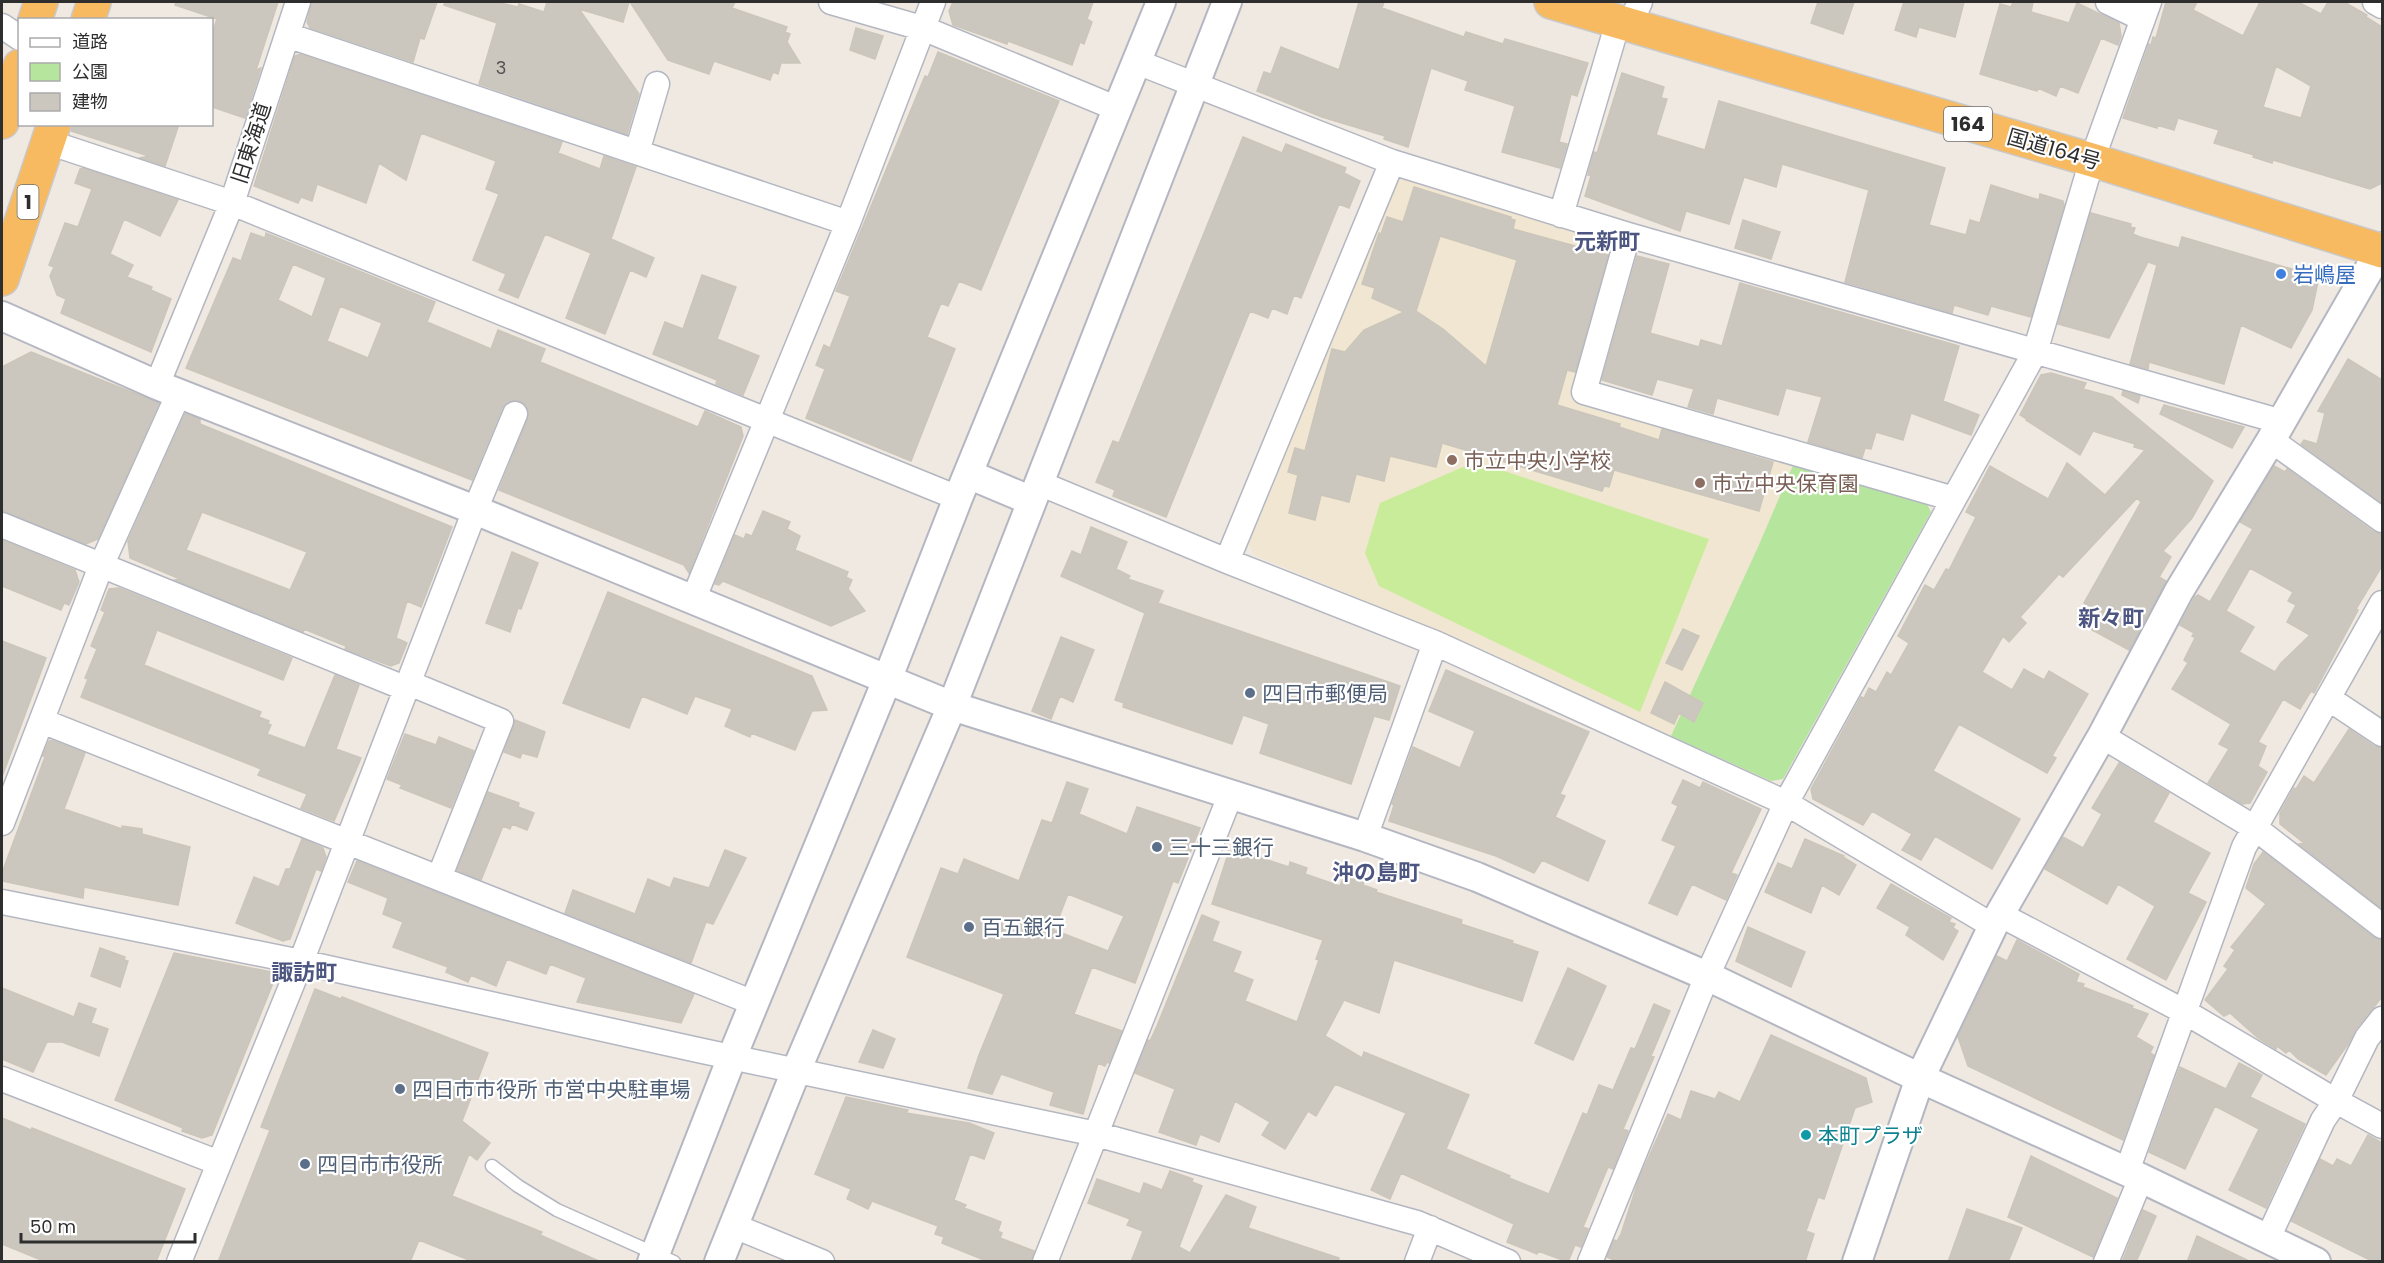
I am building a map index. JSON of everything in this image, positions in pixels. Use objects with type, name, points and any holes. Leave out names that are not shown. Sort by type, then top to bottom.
[{"type":"highway","points":[[36,18],[41,2]]},
{"type":"highway","points":[[89,18],[94,2]]},
{"type":"highway","name":"国道164号","points":[[1551,2],[1629,17],[2382,249]]},
{"type":"highway","points":[[2,122],[18,72]]},
{"type":"highway","name":"1","points":[[2,279],[51,133]]},
{"type":"street","name":"旧東海道","points":[[51,133],[232,203],[298,2]]},
{"type":"street","points":[[831,2],[925,28],[1118,109]]},
{"type":"street","points":[[693,600],[848,223],[925,28],[933,2]]},
{"type":"street","points":[[661,1258],[732,1057],[1161,2]]},
{"type":"street","points":[[719,1262],[796,1071],[952,706],[1227,2]]},
{"type":"street","points":[[1590,1262],[1707,976],[1786,803],[2035,352],[2092,160],[2146,10],[2108,2]]},
{"type":"street","points":[[2375,2],[2382,6]]},
{"type":"street","points":[[1561,215],[1629,17]]},
{"type":"street","points":[[2,26],[18,37]]},
{"type":"street","points":[[286,35],[848,223]]},
{"type":"street","points":[[1137,62],[1392,162],[1628,235],[2035,352],[2276,431],[2382,520]]},
{"type":"street","points":[[637,152],[657,84]]},
{"type":"street","points":[[1227,561],[1392,162]]},
{"type":"street","points":[[2,823],[168,389],[232,203],[765,422],[963,486],[1036,492],[1227,561],[1435,643],[1786,803],[1996,920],[2185,1012],[2382,1126]]},
{"type":"street","points":[[1628,235],[1584,392],[1954,499]]},
{"type":"street","points":[[1857,1262],[1920,1077],[1996,920],[2102,736],[2179,591],[2382,249]]},
{"type":"street","points":[[2,316],[168,389],[475,510],[952,706],[1365,837],[1478,877],[1707,976],[1920,1077],[2134,1174],[2275,1248],[2316,1262]]},
{"type":"street","points":[[179,1262],[301,962],[475,510],[515,414]]},
{"type":"street","points":[[2,525],[101,566],[501,721],[439,878]]},
{"type":"street","points":[[2106,1262],[2185,1012],[2244,847],[2382,603]]},
{"type":"street","points":[[1365,837],[1435,643]]},
{"type":"street","points":[[2328,698],[2382,734]]},
{"type":"street","points":[[42,721],[754,1003]]},
{"type":"street","points":[[2102,736],[2255,828],[2382,926]]},
{"type":"street","points":[[1045,1262],[1230,796]]},
{"type":"street","points":[[2,902],[301,962],[796,1071],[1096,1134],[1430,1228],[1508,1262]]},
{"type":"street","points":[[2275,1248],[2323,1120],[2336,1101],[2367,1038],[2382,1018]]},
{"type":"street","points":[[2,1079],[219,1163]]},
{"type":"street","points":[[734,1226],[822,1262]]},
{"type":"street","points":[[1417,1262],[1430,1228]]},
{"type":"lane","points":[[492,1166],[518,1186],[557,1210],[661,1258]]},
{"type":"shaded area","name":"市立中央小学校","points":[[1405,179],[1614,243],[1570,399],[1794,463],[1671,736],[1486,651],[1254,555],[1249,544],[1394,183]]},
{"type":"green space","points":[[1794,463],[1925,500],[1931,512],[1783,779],[1771,781],[1671,736]]},
{"type":"green space","points":[[1486,465],[1709,539],[1640,712],[1379,586],[1365,553],[1380,503],[1463,467]]},
{"type":"building","points":[[176,2],[278,2],[256,70],[261,68],[245,118],[213,107],[213,30],[217,19],[175,5]]},
{"type":"building","points":[[312,2],[437,2],[424,39],[420,38],[413,62],[310,28],[307,22]]},
{"type":"building","points":[[445,2],[496,2],[518,7],[519,4],[544,12],[547,2],[629,2],[623,22],[579,9],[639,94],[627,134],[479,84],[497,23],[444,5]]},
{"type":"building","points":[[630,2],[735,2],[732,8],[787,27],[785,32],[790,34],[787,42],[800,63],[781,63],[778,74],[773,72],[770,80],[714,61],[709,74],[668,60]]},
{"type":"building","points":[[953,2],[1093,2],[1087,19],[1092,22],[1084,44],[1080,42],[1072,65],[1008,41],[1007,44],[953,25],[949,11]]},
{"type":"building","points":[[1359,2],[1384,2],[1382,8],[1464,37],[1466,32],[1503,44],[1505,39],[1588,63],[1577,96],[1571,94],[1559,142],[1567,144],[1560,168],[1502,152],[1515,106],[1465,90],[1468,81],[1431,68],[1408,147],[1384,139],[1385,136],[1322,117],[1257,91],[1264,72],[1271,74],[1281,47],[1339,70]]},
{"type":"building","points":[[1818,2],[1854,2],[1843,34],[1811,23]]},
{"type":"building","points":[[1904,2],[1964,2],[1955,37],[1919,27],[1916,37],[1895,30]]},
{"type":"building","points":[[2013,2],[2033,2],[2031,12],[2069,23],[2077,3],[2119,23],[2121,36],[2118,45],[2101,38],[2078,93],[2060,86],[2056,96],[2038,88],[2037,91],[1980,74],[2000,4],[2011,7]]},
{"type":"building","points":[[2166,2],[2197,2],[2193,10],[2243,36],[2260,2],[2298,2],[2321,14],[2328,2],[2344,2],[2367,15],[2366,17],[2382,27],[2382,183],[2370,189],[2273,160],[2272,163],[2253,157],[2254,155],[2214,143],[2219,130],[2178,118],[2174,130],[2157,125],[2157,128],[2123,118],[2149,44],[2151,45],[2153,37],[2156,38]],"holes":[[[2276,66],[2311,86],[2301,118],[2263,107]]]},
{"type":"building","points":[[856,28],[883,36],[875,59],[850,50]]},
{"type":"building","points":[[938,52],[1059,101],[981,290],[959,281],[948,306],[941,303],[927,337],[955,349],[911,461],[806,418],[825,369],[816,365],[824,345],[830,348],[850,296],[836,291],[925,76],[928,77]]},
{"type":"building","points":[[300,54],[562,142],[558,153],[600,169],[604,156],[636,167],[611,239],[654,258],[646,277],[630,270],[605,334],[566,318],[591,253],[545,234],[518,298],[499,290],[506,274],[473,260],[499,194],[486,189],[496,161],[421,133],[406,180],[379,163],[366,203],[317,184],[312,201],[301,197],[298,203],[254,186],[295,56]]},
{"type":"building","points":[[1622,73],[1664,87],[1661,98],[1667,99],[1656,135],[1705,150],[1719,101],[1945,168],[1929,225],[1966,235],[1970,220],[1980,223],[1991,185],[2039,200],[2040,194],[2063,201],[2064,205],[2031,317],[1991,306],[1988,315],[1954,305],[1952,313],[1845,282],[1869,190],[1782,164],[1776,187],[1744,177],[1729,224],[1686,211],[1680,231],[1585,196],[1591,176],[1588,175],[1594,152],[1597,153]]},
{"type":"building","points":[[72,126],[178,126],[165,166],[140,158],[149,156],[71,131]]},
{"type":"building","points":[[1243,137],[1282,153],[1286,144],[1346,168],[1344,173],[1360,181],[1349,208],[1339,204],[1301,298],[1294,295],[1287,314],[1272,308],[1268,318],[1250,311],[1166,517],[1113,496],[1115,490],[1096,482],[1113,441],[1119,443]]},
{"type":"building","points":[[83,168],[178,200],[160,236],[124,219],[110,254],[133,265],[127,277],[152,287],[151,290],[171,299],[151,352],[61,313],[66,299],[57,295],[50,276],[54,267],[49,265],[65,223],[78,227],[92,189],[75,183],[80,169]]},
{"type":"building","points":[[1414,187],[1511,217],[1515,220],[1513,229],[1608,255],[1575,372],[1567,370],[1557,405],[1620,424],[1619,427],[1659,440],[1662,429],[1773,462],[1759,511],[1614,470],[1609,487],[1604,486],[1602,491],[1442,443],[1436,467],[1390,456],[1384,481],[1356,474],[1349,502],[1321,495],[1315,520],[1289,513],[1298,475],[1288,472],[1295,448],[1305,451],[1332,349],[1345,352],[1364,330],[1404,312],[1372,298],[1375,288],[1362,284],[1379,233],[1381,234],[1387,217],[1403,222]],"holes":[[[1440,236],[1517,260],[1486,366],[1443,329],[1416,311]]]},
{"type":"building","points":[[2091,213],[2131,224],[2130,227],[2135,228],[2133,234],[2179,248],[2182,237],[2319,277],[2312,310],[2291,348],[2241,325],[2224,384],[2149,362],[2148,369],[2130,364],[2157,265],[2148,262],[2109,338],[2058,324]]},
{"type":"building","points":[[1743,220],[1780,232],[1771,259],[1735,248]]},
{"type":"building","points":[[251,233],[265,238],[266,233],[435,302],[427,322],[491,349],[498,330],[545,349],[540,362],[698,427],[705,411],[741,427],[743,436],[689,573],[684,565],[499,490],[528,419],[527,406],[520,401],[513,400],[502,408],[472,480],[186,368],[233,258],[241,261]],"holes":[[[293,264],[326,278],[312,317],[278,300]],[[340,306],[382,323],[368,358],[327,341]]]},
{"type":"building","points":[[1637,256],[1669,264],[1650,333],[1699,347],[1701,340],[1722,346],[1740,283],[1959,346],[1943,401],[1979,415],[1971,435],[1911,413],[1903,440],[1876,432],[1871,449],[1865,448],[1862,458],[1808,442],[1822,397],[1786,388],[1778,415],[1717,398],[1713,414],[1688,407],[1694,389],[1657,379],[1652,395],[1602,380]]},
{"type":"building","points":[[702,275],[736,287],[717,339],[759,356],[743,395],[716,384],[717,380],[653,354],[665,322],[683,329]]},
{"type":"building","points":[[31,352],[159,403],[98,539],[86,544],[2,511],[2,367]]},
{"type":"building","points":[[2348,359],[2382,380],[2382,503],[2301,444],[2304,440],[2317,444],[2325,413],[2318,411]]},
{"type":"building","points":[[2051,373],[2086,383],[2083,389],[2112,397],[2213,481],[2192,518],[2163,551],[2171,557],[2159,577],[2166,581],[2129,650],[2083,625],[2093,608],[2084,603],[2141,502],[2137,498],[2063,577],[2059,574],[2020,617],[2026,623],[2009,642],[2003,636],[1982,672],[2012,690],[2024,669],[2044,680],[2049,671],[2088,694],[2052,756],[2056,758],[2047,773],[1959,724],[1933,771],[2020,819],[1992,869],[1935,836],[1921,860],[1902,850],[1912,834],[1872,811],[1863,825],[1813,799],[1811,789],[1861,697],[1864,698],[1869,688],[1876,692],[1887,672],[1891,675],[1909,643],[1898,636],[1925,585],[1934,590],[1946,569],[1949,570],[1976,517],[1966,512],[1990,466],[2048,499],[2067,463],[2105,495],[2145,450],[2134,447],[2135,444],[2093,431],[2080,455],[2026,420],[2020,415],[2034,388],[2041,375]]},
{"type":"building","points":[[2123,391],[2140,396],[2138,403],[2122,395]]},
{"type":"building","points":[[2164,405],[2244,427],[2232,448],[2160,414]]},
{"type":"building","points":[[185,414],[200,419],[200,424],[452,527],[421,607],[407,601],[396,638],[407,643],[399,663],[391,666],[345,649],[346,646],[304,629],[303,632],[175,580],[180,579],[130,558],[128,541]],"holes":[[[202,512],[307,552],[290,590],[186,550]]]},
{"type":"building","points":[[2274,466],[2285,472],[2287,469],[2374,532],[2382,534],[2382,566],[2356,609],[2358,610],[2314,693],[2311,691],[2300,709],[2283,699],[2258,742],[2266,746],[2258,766],[2267,772],[2250,803],[2242,804],[2208,783],[2229,749],[2219,744],[2231,724],[2172,689],[2188,663],[2184,660],[2195,638],[2192,636],[2194,633],[2180,625],[2195,597],[2198,595],[2210,602],[2253,529],[2240,522]],"holes":[[[2250,568],[2293,592],[2288,601],[2296,605],[2287,622],[2310,635],[2281,663],[2275,672],[2239,652],[2254,627],[2226,611]]]},
{"type":"building","points":[[763,511],[790,522],[787,529],[800,536],[795,550],[848,572],[846,577],[852,580],[848,589],[865,611],[831,626],[723,581],[719,585],[715,584],[735,535],[744,539],[746,534],[752,536]]},
{"type":"building","name":"四日市郵便局","points":[[1091,527],[1127,542],[1116,569],[1130,576],[1128,579],[1163,591],[1158,603],[1400,686],[1389,720],[1374,716],[1351,784],[1260,753],[1269,724],[1243,715],[1232,744],[1123,707],[1124,703],[1115,700],[1145,613],[1061,576],[1072,551],[1081,555]]},
{"type":"building","points":[[2,540],[75,570],[79,582],[69,605],[64,603],[61,610],[2,586]]},
{"type":"building","points":[[512,552],[538,563],[510,632],[486,623]]},
{"type":"building","points":[[119,588],[292,658],[283,680],[157,630],[144,665],[261,712],[259,717],[269,721],[268,724],[271,725],[267,734],[305,748],[335,675],[359,685],[336,749],[361,758],[334,821],[301,808],[307,794],[258,775],[261,769],[81,697],[88,679],[85,678],[97,649],[91,646],[105,612],[101,610],[109,589]]},
{"type":"building","points":[[608,592],[812,676],[827,710],[812,711],[795,750],[751,733],[750,737],[725,726],[732,709],[695,696],[687,714],[642,696],[629,728],[563,703]]},
{"type":"building","points":[[1683,629],[1699,636],[1682,670],[1666,663]]},
{"type":"building","points":[[1061,637],[1094,650],[1073,702],[1060,696],[1051,719],[1032,711]]},
{"type":"building","points":[[2,641],[46,658],[3,774],[2,773]]},
{"type":"building","points":[[1446,670],[1589,732],[1560,794],[1565,796],[1555,817],[1605,841],[1588,881],[1542,860],[1534,873],[1496,856],[1389,821],[1394,805],[1392,804],[1413,747],[1460,768],[1475,731],[1429,711]]},
{"type":"building","points":[[1665,682],[1703,703],[1694,722],[1679,713],[1674,724],[1651,713]]},
{"type":"building","points":[[515,720],[545,732],[537,757],[522,753],[520,758],[504,752]]},
{"type":"building","points":[[2349,729],[2374,746],[2382,748],[2382,904],[2380,907],[2299,844],[2304,843],[2280,824],[2280,813],[2294,788],[2296,789],[2304,776],[2314,783]]},
{"type":"building","points":[[405,734],[436,745],[439,737],[474,751],[451,808],[400,788],[402,785],[387,779]]},
{"type":"building","points":[[52,740],[85,753],[64,809],[122,829],[122,826],[142,829],[142,834],[190,847],[178,905],[84,887],[83,898],[2,881],[2,873],[45,757],[43,756],[49,741]]},
{"type":"building","points":[[2119,763],[2169,793],[2153,822],[2210,853],[2188,893],[2206,902],[2166,980],[2127,959],[2155,906],[2118,884],[2107,904],[2045,869],[2063,837],[2083,848],[2102,814],[2092,808]]},
{"type":"building","points":[[1683,780],[1700,788],[1703,782],[1761,809],[1731,873],[1737,875],[1726,900],[1692,884],[1677,915],[1649,903],[1676,846],[1662,840],[1678,806],[1672,803]]},
{"type":"building","points":[[1067,782],[1088,789],[1079,814],[1127,834],[1137,807],[1200,828],[1178,883],[1173,881],[1135,983],[1092,967],[1074,1014],[1122,1031],[1109,1063],[1107,1062],[1105,1066],[1098,1063],[1083,1114],[1050,1105],[1054,1092],[1001,1074],[992,1094],[968,1088],[1004,994],[907,957],[941,868],[958,874],[964,859],[1019,881],[1042,820],[1052,823]],"holes":[[[1068,894],[1124,916],[1108,951],[1054,930]]]},
{"type":"building","points":[[488,792],[519,803],[518,807],[534,813],[527,830],[512,824],[510,829],[503,826],[481,880],[457,870]]},
{"type":"building","points":[[302,839],[323,848],[326,857],[321,871],[316,869],[290,939],[283,941],[236,923],[254,877],[279,887],[286,869],[290,869]]},
{"type":"building","points":[[1805,839],[1844,856],[1856,865],[1839,895],[1822,885],[1811,913],[1765,892],[1778,863],[1792,869]]},
{"type":"building","points":[[725,850],[746,858],[713,924],[706,922],[691,963],[565,913],[573,890],[635,914],[648,879],[670,888],[674,878],[709,888]]},
{"type":"building","points":[[1229,851],[1239,854],[1240,851],[1289,867],[1290,862],[1307,868],[1305,874],[1340,886],[1344,876],[1364,883],[1363,885],[1377,890],[1376,892],[1462,920],[1461,924],[1538,952],[1522,1001],[1394,960],[1379,1013],[1344,1000],[1325,1036],[1362,1058],[1364,1052],[1469,1095],[1446,1149],[1549,1194],[1583,1113],[1587,1115],[1599,1085],[1613,1090],[1631,1048],[1635,1049],[1654,1004],[1670,1011],[1651,1056],[1654,1057],[1623,1129],[1628,1131],[1613,1169],[1608,1167],[1583,1227],[1588,1229],[1581,1247],[1575,1245],[1568,1262],[1538,1251],[1537,1254],[1507,1242],[1514,1224],[1401,1173],[1390,1199],[1371,1190],[1406,1113],[1335,1084],[1316,1116],[1308,1111],[1285,1149],[1262,1135],[1270,1122],[1235,1101],[1219,1142],[1200,1134],[1196,1145],[1159,1132],[1175,1089],[1135,1073],[1148,1040],[1150,1041],[1157,1026],[1202,915],[1219,922],[1212,941],[1241,952],[1233,972],[1253,980],[1245,1001],[1297,1022],[1319,960],[1316,959],[1323,940],[1212,904]]},
{"type":"building","points":[[2263,852],[2373,937],[2382,940],[2382,997],[2356,1029],[2326,1075],[2298,1059],[2289,1050],[2286,1053],[2277,1046],[2276,1049],[2258,1038],[2230,1013],[2224,1016],[2205,1000],[2228,969],[2224,966],[2235,950],[2231,947],[2266,904],[2246,888],[2254,864]]},
{"type":"building","points":[[357,861],[694,994],[681,1023],[577,1002],[586,978],[550,964],[546,974],[507,959],[496,986],[471,975],[468,982],[446,972],[448,967],[393,947],[403,922],[383,914],[388,898],[348,882]]},
{"type":"building","points":[[1891,884],[1951,918],[1949,922],[1955,924],[1953,928],[1958,931],[1943,960],[1906,935],[1910,927],[1877,908]]},
{"type":"building","points":[[1748,927],[1805,952],[1791,987],[1736,961]]},
{"type":"building","points":[[2017,940],[2079,974],[2076,982],[2084,984],[2083,987],[2148,1014],[2136,1037],[2153,1047],[2150,1053],[2154,1055],[2123,1140],[1968,1066],[1958,1037],[1997,956],[2007,961]]},
{"type":"building","points":[[100,948],[125,957],[124,960],[128,961],[120,987],[91,976]]},
{"type":"building","points":[[174,953],[277,973],[212,1135],[202,1138],[115,1100]]},
{"type":"building","points":[[1568,968],[1606,986],[1573,1060],[1535,1043]]},
{"type":"building","points":[[2,988],[74,1017],[79,1003],[96,1009],[91,1023],[108,1029],[99,1056],[62,1042],[47,1042],[33,1072],[2,1059]]},
{"type":"building","points":[[315,989],[341,999],[342,997],[488,1053],[462,1121],[490,1143],[477,1160],[469,1154],[452,1196],[542,1232],[540,1235],[601,1262],[474,1262],[419,1240],[410,1262],[218,1262],[270,1130],[261,1127]]},
{"type":"building","points":[[873,1030],[895,1039],[883,1068],[859,1062]]},
{"type":"building","points":[[1771,1035],[1866,1078],[1872,1102],[1855,1108],[1824,1199],[1818,1197],[1806,1231],[1814,1234],[1805,1262],[1619,1262],[1607,1257],[1614,1240],[1617,1241],[1621,1234],[1639,1179],[1668,1114],[1681,1120],[1691,1091],[1715,1099],[1719,1092],[1740,1102]]},
{"type":"building","points":[[2239,1063],[2262,1075],[2250,1097],[2305,1124],[2266,1208],[2229,1190],[2259,1129],[2215,1106],[2185,1169],[2149,1152],[2180,1067],[2226,1089]]},
{"type":"building","points":[[846,1097],[908,1110],[906,1113],[969,1123],[994,1133],[984,1159],[970,1154],[954,1200],[966,1205],[964,1208],[1001,1222],[998,1231],[1002,1233],[1000,1238],[1034,1251],[1031,1262],[989,1262],[942,1243],[944,1237],[935,1234],[938,1226],[872,1201],[868,1209],[847,1199],[851,1189],[815,1174]]},
{"type":"building","points":[[2,1118],[185,1189],[156,1262],[46,1262],[2,1244]]},
{"type":"building","points":[[2368,1135],[2382,1143],[2382,1262],[2374,1262],[2291,1221],[2320,1159],[2333,1166],[2337,1159],[2351,1166]]},
{"type":"building","points":[[2031,1156],[2117,1198],[2093,1257],[2008,1217]]},
{"type":"building","points":[[1170,1171],[1193,1179],[1192,1182],[1202,1186],[1179,1247],[1190,1253],[1226,1195],[1256,1207],[1248,1228],[1339,1258],[1338,1262],[1131,1262],[1143,1231],[1127,1225],[1130,1219],[1088,1203],[1097,1179],[1140,1194],[1144,1183],[1162,1190]]},
{"type":"building","points":[[1967,1209],[2022,1228],[2008,1262],[1948,1262]]},
{"type":"building","points":[[2143,1210],[2156,1216],[2136,1262],[2122,1262]]},
{"type":"building","points":[[2197,1236],[2251,1262],[2187,1262]]},
{"type":"place","name":"岩嶋屋","points":[[2281,274]]},
{"type":"place","name":"市立中央小学校","points":[[1452,460]]},
{"type":"place","name":"市立中央保育園","points":[[1700,483]]},
{"type":"place","name":"四日市郵便局","points":[[1250,693]]},
{"type":"place","name":"三十三銀行","points":[[1157,847]]},
{"type":"place","name":"百五銀行","points":[[969,927]]},
{"type":"place","name":"四日市市役所 市営中央駐車場","points":[[400,1089]]},
{"type":"place","name":"本町プラザ","points":[[1806,1135]]},
{"type":"place","name":"四日市市役所","points":[[305,1164]]},
{"type":"district","name":"元新町","points":[[1607,241]]},
{"type":"district","name":"新々町","points":[[2111,618]]},
{"type":"district","name":"沖の島町","points":[[1376,872]]},
{"type":"district","name":"諏訪町","points":[[304,972]]}]
